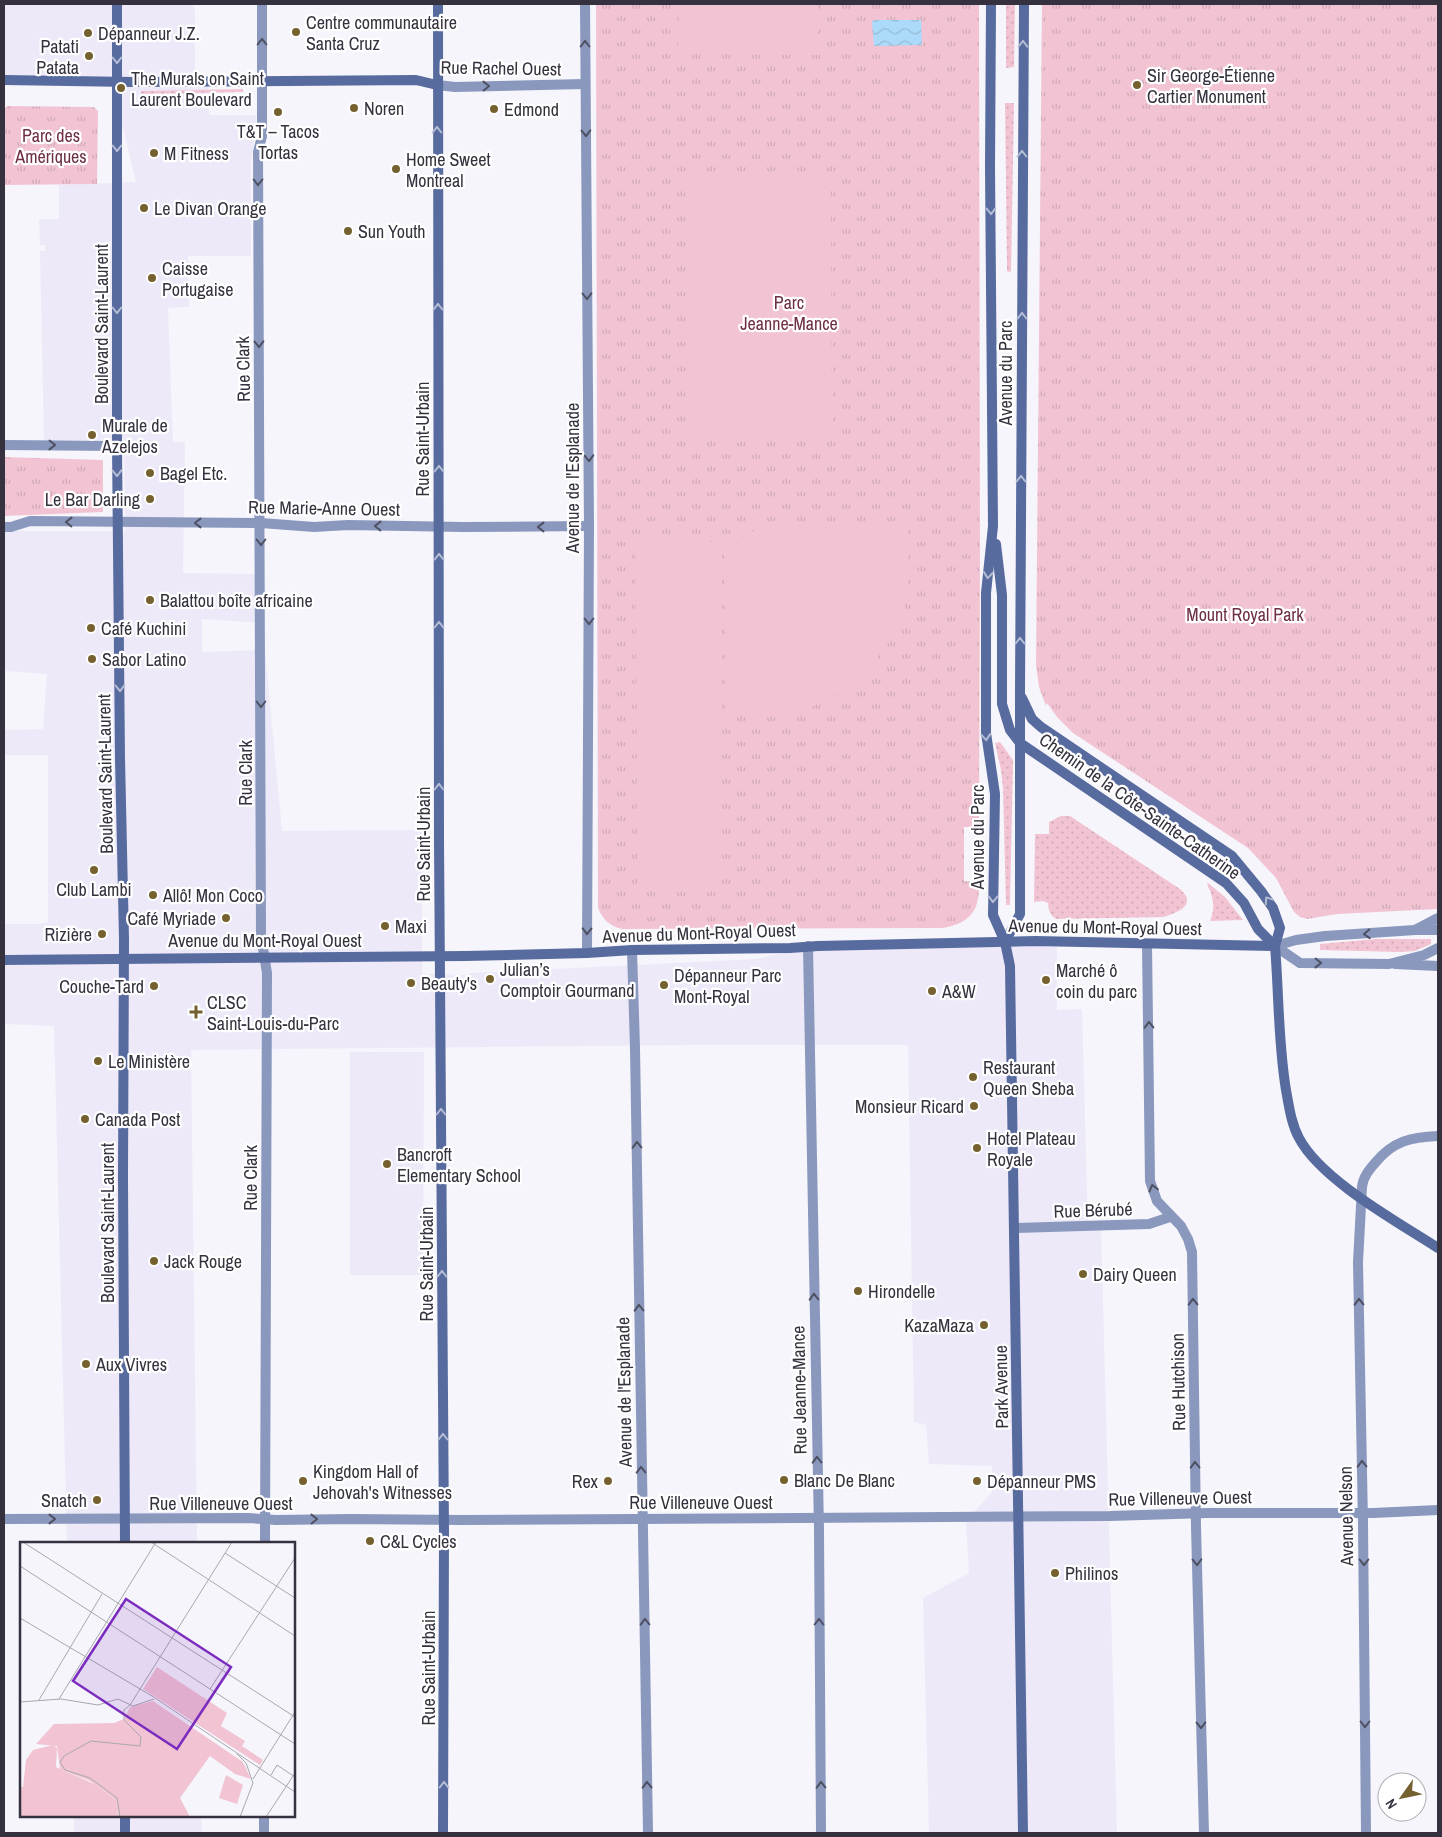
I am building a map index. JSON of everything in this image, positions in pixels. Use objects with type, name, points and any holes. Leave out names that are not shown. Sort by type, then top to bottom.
[{"type":"main road","name":"Boulevard Saint-Laurent","points":[[117,4],[117,446],[124,958],[122,1178],[125,1542]]},
{"type":"main road","name":"Rue Saint-Urbain","points":[[438,4],[444,1833]]},
{"type":"main road","name":"Avenue du Parc","points":[[991,4],[990,202],[993,526],[986,593],[986,733],[995,794],[993,915],[1005,942]]},
{"type":"main road","name":"Avenue du Parc","points":[[1005,942],[1020,914],[1024,4]]},
{"type":"main road","name":"Rue Rachel Ouest","points":[[4,80],[116,82],[416,80],[438,85]]},
{"type":"main road","name":"Avenue du Parc","points":[[993,526],[1002,595],[1002,704],[1010,730],[1020,743]]},
{"type":"main road","name":"Chemin de la Côte-Sainte-Catherine","points":[[1020,690],[1026,709],[1032,719],[1041,727],[1232,856],[1262,891],[1273,908],[1280,928],[1275,946],[1282,1067],[1291,1115],[1299,1138],[1310,1153],[1337,1180],[1361,1198],[1438,1248]]},
{"type":"main road","name":"Chemin de la Côte-Sainte-Catherine","points":[[1020,743],[1226,883],[1244,903],[1258,929],[1275,946]]},
{"type":"main road","name":"Avenue du Mont-Royal Ouest","points":[[4,960],[265,956],[440,956],[1005,942],[1275,946]]},
{"type":"main road","name":"Park Avenue","points":[[1005,942],[1010,966],[1016,1228],[1024,1833]]},
{"type":"main road","points":[[125,1817],[125,1833]]},
{"type":"street","name":"Rue Clark","points":[[262,4],[262,136],[258,152],[261,523],[261,936],[267,982],[265,1542]]},
{"type":"street","name":"Avenue de l'Esplanade","points":[[586,4],[589,526],[586,953]]},
{"type":"street","name":"Rue Rachel Ouest","points":[[438,85],[454,87],[585,84]]},
{"type":"street","points":[[4,445],[117,446]]},
{"type":"street","name":"Rue Marie-Anne Ouest","points":[[4,526],[11,527],[30,521],[261,523],[314,527],[589,526]]},
{"type":"street","points":[[1415,930],[1438,918]]},
{"type":"street","points":[[1275,946],[1296,940],[1325,936],[1438,930]]},
{"type":"street","name":"Rue Hutchison","points":[[1147,944],[1150,1181],[1157,1201],[1170,1217],[1181,1226],[1192,1252],[1204,1833]]},
{"type":"street","name":"Rue Jeanne-Mance","points":[[808,946],[818,1518],[821,1833]]},
{"type":"street","points":[[1275,946],[1300,963],[1438,966]]},
{"type":"street","points":[[1389,964],[1424,955],[1438,948]]},
{"type":"street","name":"Avenue de l'Esplanade","points":[[632,950],[648,1833]]},
{"type":"street","name":"Avenue Nelson","points":[[1366,1833],[1358,1262],[1361,1198],[1364,1178],[1384,1151],[1404,1140],[1438,1136]]},
{"type":"street","name":"Rue Bérubé","points":[[1016,1228],[1149,1224],[1170,1217]]},
{"type":"street","name":"Rue Villeneuve Ouest","points":[[4,1519],[248,1518],[444,1520],[1019,1517],[1363,1513],[1438,1510]]},
{"type":"street","points":[[264,1817],[264,1833]]},
{"type":"shaded area","points":[[4,4],[193,4],[195,11],[195,85],[208,85],[209,115],[257,115],[251,164],[251,256],[188,256],[189,307],[168,308],[173,442],[185,442],[183,573],[264,574],[263,623],[202,619],[202,652],[265,650],[282,831],[422,830],[422,974],[464,975],[471,973],[757,959],[808,946],[1057,943],[1057,1010],[1082,1009],[1088,1226],[1101,1226],[1117,1833],[929,1833],[923,1598],[969,1573],[966,1521],[992,1492],[992,1466],[929,1464],[926,1425],[914,1422],[908,1045],[687,1045],[191,1050],[197,1542],[67,1542],[54,1026],[4,1024],[4,924],[38,924],[48,922],[48,755],[4,755],[4,730],[43,729],[47,674],[4,671],[4,531],[125,531],[124,439],[44,441],[40,251],[45,251],[45,245],[40,245],[39,219],[59,219],[59,185],[136,182],[116,99],[116,81],[4,79]]},
{"type":"shaded area","name":"Bancroft Elementary School","points":[[350,1052],[424,1052],[423,1275],[350,1275]]},
{"type":"shaded area","points":[[74,1817],[201,1817],[202,1833],[74,1833]]},
{"type":"green space","name":"Parc Jeanne-Mance","points":[[596,4],[979,4],[979,827],[964,827],[964,881],[979,882],[979,892],[972,914],[961,923],[943,928],[622,929],[607,922],[598,908]]},
{"type":"green space","points":[[679,4],[818,4],[818,55],[678,53]]},
{"type":"green space","points":[[1006,4],[1015,4],[1014,67],[1006,68]]},
{"type":"green space","name":"Mount Royal Park","points":[[1042,4],[1438,4],[1438,909],[1337,914],[1307,919],[1300,917],[1294,912],[1276,878],[1248,848],[1073,733],[1057,717],[1047,703],[1046,706],[1039,687],[1036,665]]},
{"type":"green space","points":[[243,89],[243,92],[141,94],[141,91]]},
{"type":"green space","points":[[1005,103],[1014,103],[1011,271],[1009,272],[1007,271]]},
{"type":"green space","name":"Parc des Amériques","points":[[7,106],[94,107],[98,111],[97,184],[4,185],[5,109]]},
{"type":"green space","points":[[693,172],[831,172],[832,437],[688,437],[686,178]]},
{"type":"green space","points":[[4,457],[103,460],[103,512],[4,516]]},
{"type":"green space","points":[[758,527],[908,528],[906,599],[898,626],[877,659],[848,686],[831,697],[813,706],[795,711],[778,713],[726,712],[725,553]]},
{"type":"green space","points":[[636,541],[715,542],[716,884],[637,884]]},
{"type":"green space","points":[[1000,742],[1013,760],[1010,905],[1006,905],[1003,788],[995,743]]},
{"type":"green space","points":[[1061,816],[1070,816],[1180,889],[1187,899],[1187,904],[1175,913],[1164,917],[1056,919],[1050,912],[1048,903],[1043,901],[1034,902],[1035,834],[1049,834],[1049,822]]},
{"type":"green space","points":[[1208,883],[1225,897],[1243,920],[1210,921],[1213,907]]},
{"type":"green space","points":[[1376,939],[1431,939],[1431,944],[1415,951],[1400,952],[1320,950],[1320,944]]},
{"type":"water","points":[[874,20],[921,20],[922,45],[874,46],[872,22]]},
{"type":"place","name":"Centre communautaire Santa Cruz","points":[[296,32]]},
{"type":"place","name":"Dépanneur J.Z.","points":[[88,33]]},
{"type":"place","name":"Patati Patata","points":[[89,56]]},
{"type":"place","name":"Sir George-Étienne Cartier Monument","points":[[1137,85]]},
{"type":"place","name":"The Murals on Saint Laurent Boulevard","points":[[121,88]]},
{"type":"place","name":"Noren","points":[[354,108]]},
{"type":"place","name":"Edmond","points":[[494,109]]},
{"type":"place","name":"T&T – Tacos Tortas","points":[[278,112]]},
{"type":"place","name":"M Fitness","points":[[154,153]]},
{"type":"place","name":"Home Sweet Montreal","points":[[396,169]]},
{"type":"place","name":"Le Divan Orange","points":[[144,208]]},
{"type":"place","name":"Sun Youth","points":[[348,231]]},
{"type":"place","name":"Caisse Portugaise","points":[[152,278]]},
{"type":"place","name":"Murale de Azelejos","points":[[92,435]]},
{"type":"place","name":"Bagel Etc.","points":[[150,473]]},
{"type":"place","name":"Le Bar Darling","points":[[150,499]]},
{"type":"place","name":"Balattou boîte africaine","points":[[150,600]]},
{"type":"place","name":"Café Kuchini","points":[[91,628]]},
{"type":"place","name":"Sabor Latino","points":[[92,659]]},
{"type":"place","name":"Club Lambi","points":[[94,870]]},
{"type":"place","name":"Allô! Mon Coco","points":[[153,895]]},
{"type":"place","name":"Café Myriade","points":[[226,918]]},
{"type":"place","name":"Maxi","points":[[385,926]]},
{"type":"place","name":"Rizière","points":[[102,934]]},
{"type":"place","name":"Julian’s Comptoir Gourmand","points":[[490,979]]},
{"type":"place","name":"Marché ô coin du parc","points":[[1046,980]]},
{"type":"place","name":"Beauty's","points":[[411,983]]},
{"type":"place","name":"Dépanneur Parc Mont-Royal","points":[[664,985]]},
{"type":"place","name":"Couche-Tard","points":[[154,986]]},
{"type":"place","name":"A&W","points":[[932,991]]},
{"type":"place","name":"CLSC Saint-Louis-du-Parc","points":[[196,1012]]},
{"type":"place","name":"Le Ministère","points":[[98,1061]]},
{"type":"place","name":"Restaurant Queen Sheba","points":[[973,1077]]},
{"type":"place","name":"Monsieur Ricard","points":[[974,1106]]},
{"type":"place","name":"Canada Post","points":[[85,1119]]},
{"type":"place","name":"Hotel Plateau Royale","points":[[977,1148]]},
{"type":"place","name":"Bancroft Elementary School","points":[[387,1164]]},
{"type":"place","name":"Jack Rouge","points":[[154,1261]]},
{"type":"place","name":"Dairy Queen","points":[[1083,1274]]},
{"type":"place","name":"Hirondelle","points":[[858,1291]]},
{"type":"place","name":"KazaMaza","points":[[984,1325]]},
{"type":"place","name":"Aux Vivres","points":[[86,1364]]},
{"type":"place","name":"Blanc De Blanc","points":[[784,1480]]},
{"type":"place","name":"Kingdom Hall of Jehovah's Witnesses","points":[[303,1481]]},
{"type":"place","name":"Rex","points":[[608,1481]]},
{"type":"place","name":"Dépanneur PMS","points":[[977,1481]]},
{"type":"place","name":"Snatch","points":[[97,1500]]},
{"type":"place","name":"C&L Cycles","points":[[370,1541]]},
{"type":"place","name":"Philinos","points":[[1055,1573]]}]
